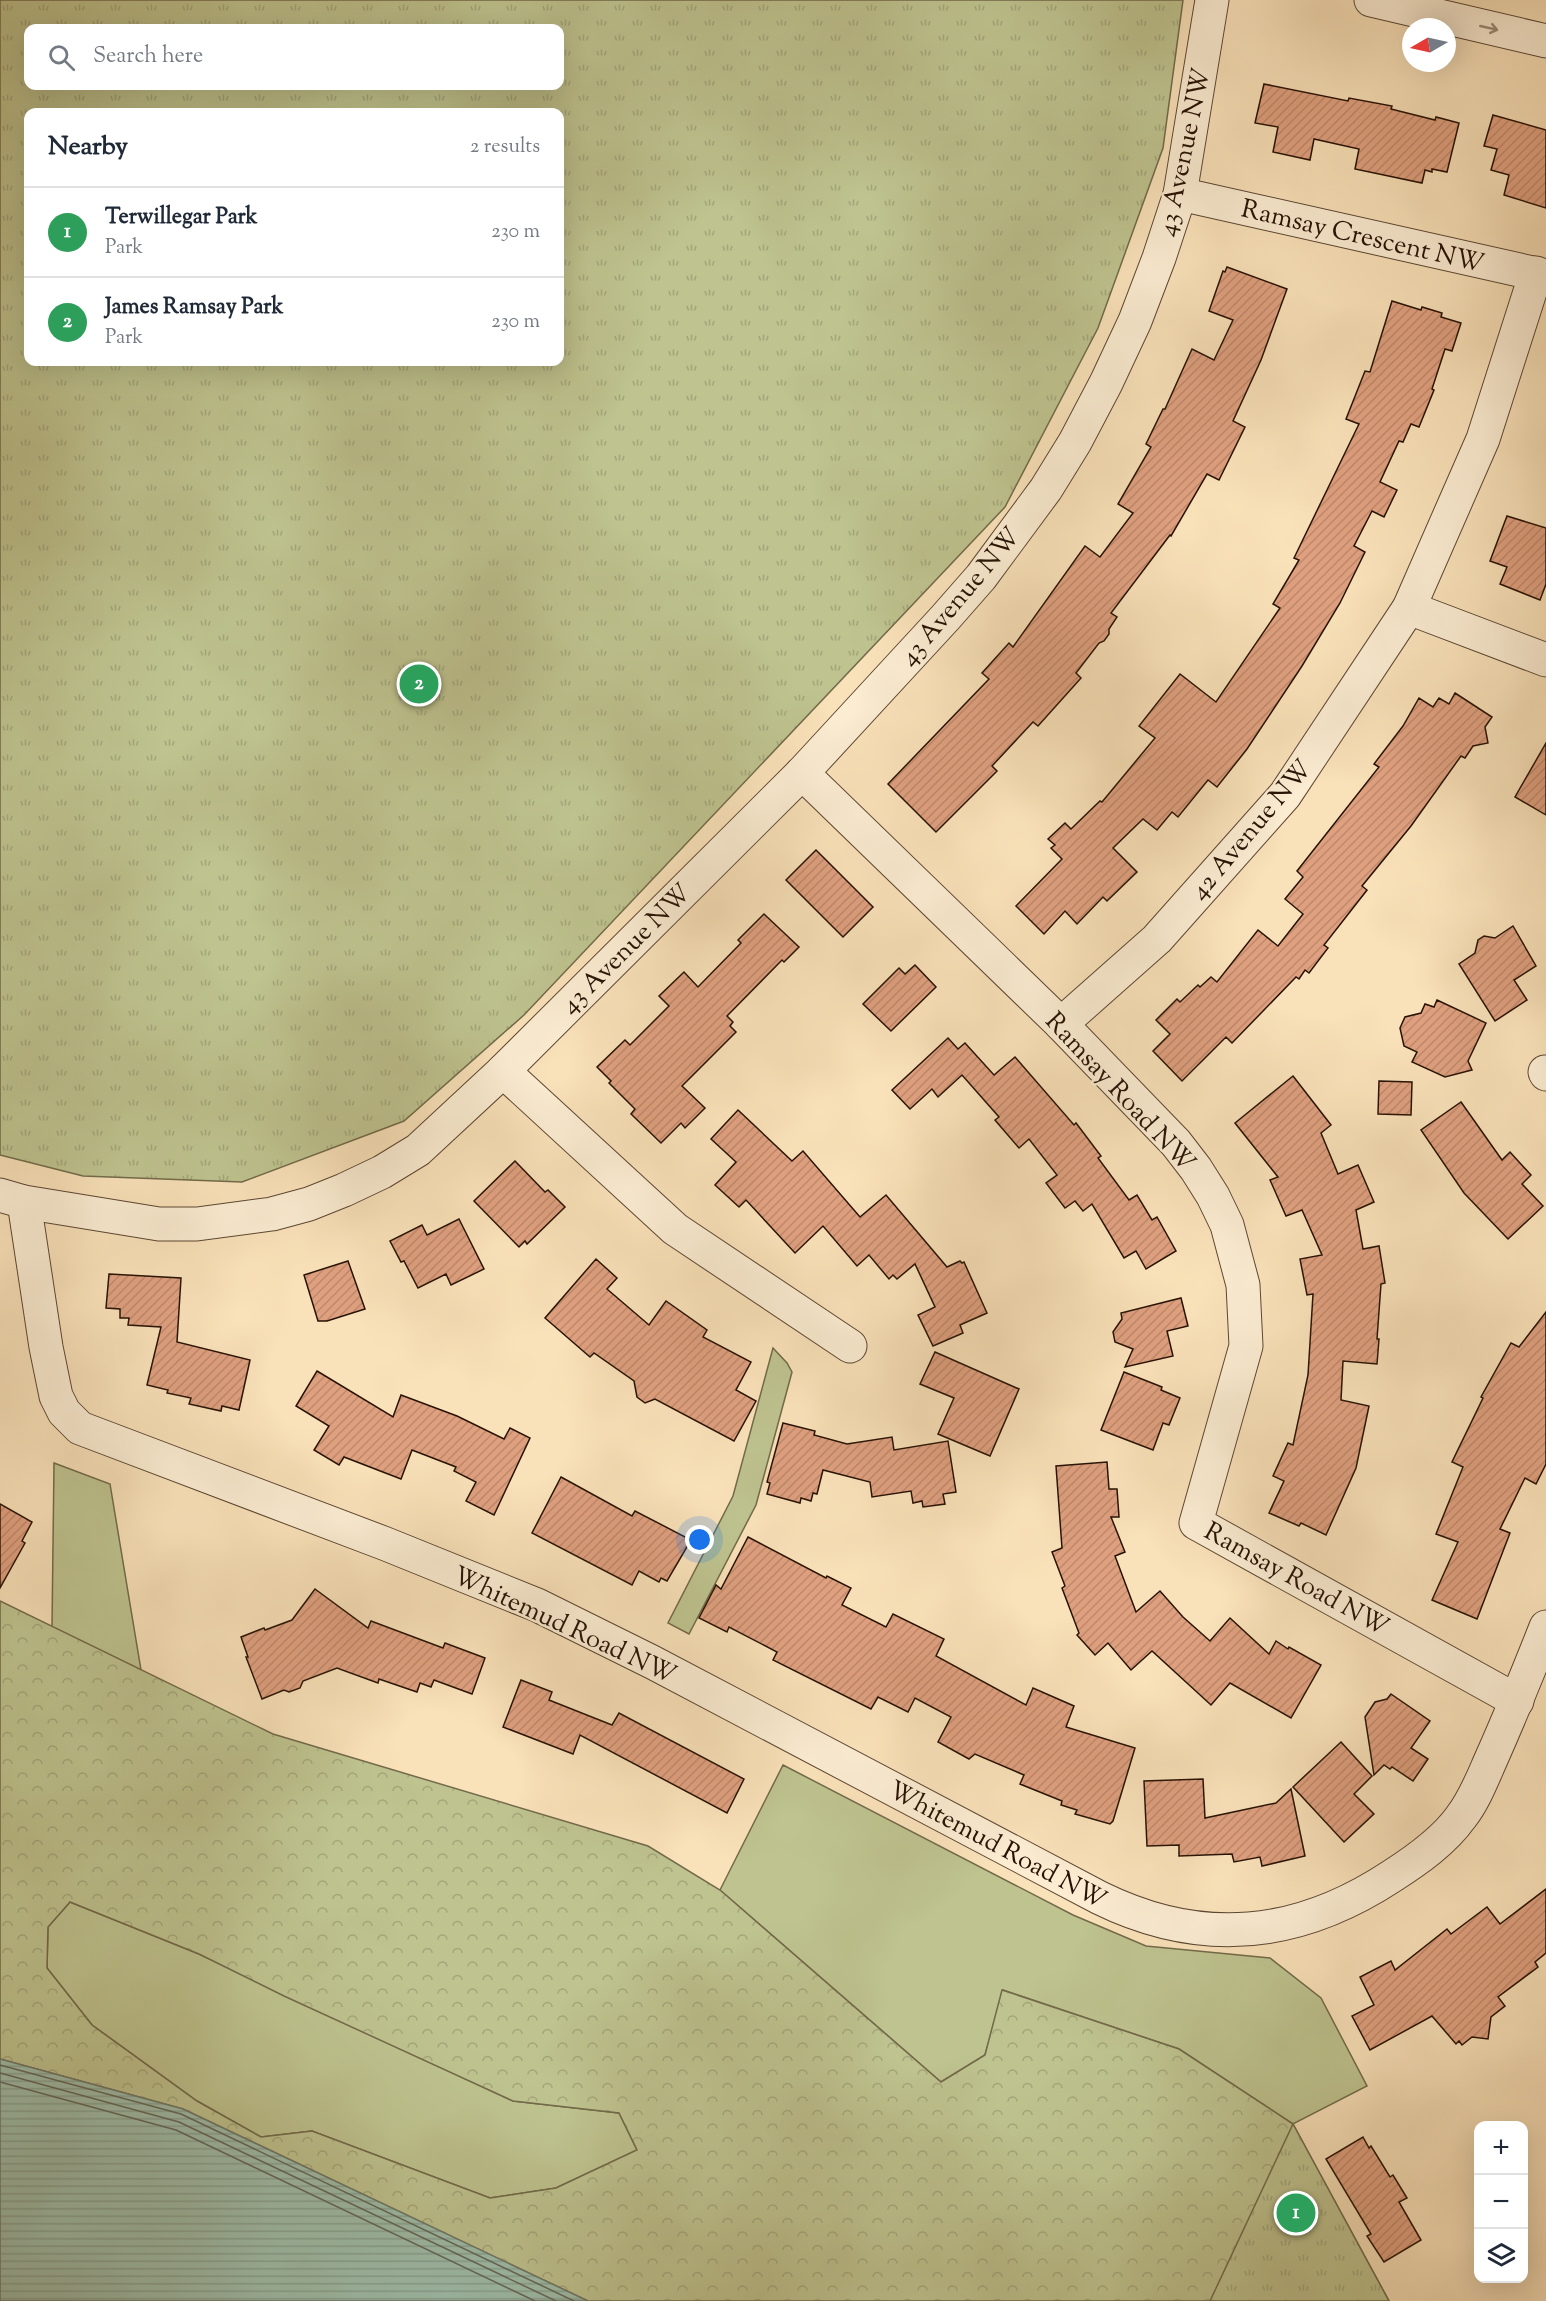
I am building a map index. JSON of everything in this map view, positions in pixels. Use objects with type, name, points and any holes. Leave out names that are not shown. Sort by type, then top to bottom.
[{"type":"street","name":"43 Avenue NW","points":[[12,1198],[159,1224],[197,1224],[272,1214],[309,1204],[382,1172],[418,1150],[503,1071],[802,773],[967,593],[1046,489],[1096,402],[1135,321],[1180,194],[1212,0]]},
{"type":"street","points":[[1371,0],[1546,41]]},
{"type":"street","name":"Ramsay Crescent NW","points":[[1180,194],[1541,275]]},
{"type":"street","name":"42 Avenue NW","points":[[1061,1024],[1157,939],[1285,795],[1409,608],[1483,439],[1541,275]]},
{"type":"street","points":[[1409,608],[1546,660]]},
{"type":"street","name":"Ramsay Road NW","points":[[802,773],[1061,1024],[1176,1143],[1213,1196],[1227,1225],[1243,1285],[1246,1346],[1196,1523],[1516,1701]]},
{"type":"street","points":[[503,1071],[675,1229],[850,1346]]},
{"type":"street","name":"Whitemud Road NW","points":[[12,1198],[56,1396],[64,1412],[80,1428],[386,1544],[537,1605],[652,1662],[1124,1910],[1175,1926],[1229,1931],[1278,1925],[1316,1915],[1348,1902],[1408,1866],[1461,1818],[1476,1793],[1516,1701]]},
{"type":"street","points":[[1516,1701],[1546,1627]]},
{"type":"green space","points":[[0,0],[1183,0],[1163,148],[1098,328],[1005,507],[524,1015],[404,1121],[242,1182],[83,1176],[0,1155]]},
{"type":"green space","points":[[773,1348],[792,1372],[756,1505],[689,1634],[668,1623],[733,1496]]},
{"type":"green space","points":[[54,1463],[110,1484],[141,1670],[52,1627]]},
{"type":"green space","points":[[0,1601],[273,1734],[648,1846],[720,1890],[941,2082],[985,2055],[1002,1990],[1179,2049],[1293,2124],[1389,2301],[588,2301],[183,2109],[0,2059]],"holes":[[[70,1902],[199,1954],[284,1996],[513,2101],[619,2113],[637,2150],[556,2188],[490,2198],[312,2131],[261,2137],[197,2101],[92,2025],[47,1968],[48,1927]]]},
{"type":"green space","points":[[783,1765],[1073,1915],[1146,1946],[1270,1958],[1321,1998],[1367,2086],[1293,2124],[1179,2049],[1003,1990],[985,2055],[941,2082],[720,1890]]},
{"type":"green space","points":[[70,1902],[199,1954],[513,2101],[619,2113],[637,2150],[556,2188],[490,2198],[312,2131],[261,2137],[197,2101],[92,2025],[47,1968],[48,1927]]},
{"type":"green space","points":[[1293,2124],[1389,2301],[1210,2301]]},
{"type":"water","points":[[0,2059],[183,2109],[588,2301],[0,2301]]},
{"type":"building","points":[[1264,84],[1348,101],[1349,98],[1392,106],[1391,109],[1435,120],[1436,117],[1459,123],[1447,172],[1425,170],[1422,183],[1355,169],[1359,149],[1314,139],[1310,160],[1273,152],[1278,127],[1255,123]]},
{"type":"building","points":[[1493,115],[1546,130],[1546,208],[1504,195],[1509,175],[1491,170],[1497,149],[1484,146]]},
{"type":"building","points":[[1227,267],[1287,289],[1261,360],[1233,421],[1245,427],[1219,480],[1207,474],[1171,536],[1111,613],[1117,617],[1104,641],[1099,643],[1076,673],[1081,678],[1038,726],[1033,722],[992,766],[997,771],[936,832],[888,784],[989,679],[982,673],[1009,643],[1013,647],[1085,546],[1100,557],[1133,513],[1118,504],[1151,447],[1146,444],[1165,409],[1192,349],[1214,360],[1233,320],[1209,311],[1223,271],[1225,272]]},
{"type":"building","points":[[1392,301],[1421,310],[1422,307],[1442,313],[1441,317],[1461,323],[1452,351],[1445,349],[1432,389],[1434,390],[1419,427],[1411,424],[1403,442],[1399,441],[1380,482],[1397,490],[1384,517],[1372,511],[1354,546],[1365,552],[1340,603],[1247,749],[1217,787],[1208,780],[1178,817],[1172,812],[1157,830],[1143,819],[1113,848],[1137,872],[1107,901],[1103,897],[1077,924],[1065,911],[1044,934],[1016,906],[1062,859],[1051,848],[1055,845],[1048,839],[1065,823],[1071,829],[1100,801],[1102,802],[1155,738],[1139,726],[1180,674],[1216,702],[1280,608],[1273,604],[1299,560],[1294,558],[1359,424],[1346,419],[1365,371],[1370,372]]},
{"type":"building","points":[[1507,516],[1546,528],[1546,584],[1540,600],[1500,584],[1507,567],[1490,561]]},
{"type":"building","points":[[1455,693],[1492,717],[1485,727],[1488,743],[1473,746],[1465,758],[1461,756],[1411,826],[1362,886],[1367,890],[1324,945],[1328,948],[1309,973],[1305,970],[1299,979],[1296,977],[1232,1043],[1226,1037],[1182,1081],[1153,1051],[1170,1034],[1156,1020],[1177,999],[1180,1002],[1198,985],[1200,987],[1211,977],[1217,982],[1258,930],[1278,946],[1303,914],[1285,899],[1303,877],[1297,871],[1379,767],[1374,764],[1403,726],[1419,698],[1433,707],[1439,698],[1449,704]]},
{"type":"building","points":[[1546,743],[1546,815],[1515,797]]},
{"type":"building","points":[[816,850],[873,907],[843,937],[786,880]]},
{"type":"building","points":[[764,914],[799,947],[784,962],[782,960],[727,1016],[733,1022],[730,1026],[736,1032],[682,1086],[705,1108],[685,1128],[681,1123],[661,1143],[631,1114],[635,1109],[609,1083],[611,1081],[597,1067],[625,1040],[630,1045],[669,1006],[659,996],[684,972],[698,987],[741,943],[738,940]]},
{"type":"building","points":[[1513,926],[1536,966],[1514,980],[1527,1000],[1495,1021],[1459,964],[1475,953],[1478,940],[1484,936],[1495,938]]},
{"type":"building","points":[[915,965],[936,987],[891,1031],[863,1004],[899,968],[905,974]]},
{"type":"building","points":[[1437,1000],[1486,1023],[1468,1061],[1472,1070],[1445,1077],[1412,1062],[1417,1052],[1404,1046],[1400,1028],[1405,1017],[1421,1013],[1425,1004],[1434,1007]]},
{"type":"building","points":[[948,1038],[958,1049],[965,1043],[994,1075],[1015,1057],[1074,1125],[1076,1123],[1101,1156],[1098,1158],[1129,1200],[1137,1195],[1152,1220],[1157,1217],[1176,1251],[1146,1269],[1136,1251],[1124,1258],[1092,1204],[1083,1211],[1075,1201],[1065,1208],[1046,1183],[1057,1175],[1029,1139],[1019,1148],[995,1120],[999,1117],[962,1075],[938,1097],[932,1089],[910,1109],[892,1090]]},
{"type":"building","points":[[1293,1076],[1331,1125],[1321,1133],[1338,1174],[1358,1165],[1374,1202],[1356,1210],[1363,1249],[1379,1246],[1385,1283],[1381,1284],[1377,1364],[1343,1361],[1341,1400],[1369,1406],[1356,1468],[1326,1535],[1301,1523],[1299,1526],[1269,1513],[1284,1481],[1273,1476],[1288,1443],[1293,1445],[1308,1375],[1313,1294],[1307,1295],[1300,1259],[1322,1255],[1302,1210],[1286,1216],[1270,1180],[1278,1177],[1235,1123]]},
{"type":"building","points":[[1379,1081],[1412,1082],[1411,1115],[1378,1114]]},
{"type":"building","points":[[1461,1102],[1502,1160],[1510,1152],[1531,1175],[1522,1184],[1543,1206],[1508,1239],[1464,1193],[1421,1130]]},
{"type":"building","points":[[738,1110],[792,1161],[803,1151],[860,1217],[886,1195],[947,1267],[960,1261],[964,1262],[987,1313],[960,1325],[963,1333],[933,1346],[918,1315],[935,1307],[915,1264],[897,1279],[893,1275],[889,1279],[869,1255],[857,1266],[823,1226],[795,1253],[746,1200],[739,1207],[715,1185],[736,1162],[711,1139]]},
{"type":"building","points":[[515,1161],[545,1192],[548,1190],[565,1207],[527,1244],[525,1241],[519,1247],[474,1201]]},
{"type":"building","points":[[459,1219],[484,1269],[451,1285],[446,1274],[418,1288],[390,1241],[422,1225],[427,1235]]},
{"type":"building","points":[[596,1259],[617,1278],[607,1289],[649,1325],[666,1301],[707,1330],[703,1337],[751,1362],[736,1390],[756,1401],[734,1441],[655,1399],[645,1403],[637,1397],[634,1381],[594,1353],[590,1357],[545,1318]]},
{"type":"building","points":[[348,1261],[365,1309],[327,1321],[318,1321],[304,1275]]},
{"type":"building","points":[[109,1274],[181,1278],[177,1342],[250,1360],[239,1410],[222,1406],[221,1411],[189,1404],[191,1398],[167,1393],[168,1390],[147,1385],[161,1327],[128,1325],[129,1318],[120,1318],[120,1309],[106,1308]]},
{"type":"building","points":[[1181,1298],[1188,1326],[1167,1331],[1173,1356],[1125,1367],[1133,1349],[1115,1342],[1113,1332],[1122,1319],[1121,1313]]},
{"type":"building","points":[[1546,1312],[1546,1464],[1536,1484],[1525,1478],[1500,1529],[1510,1533],[1477,1619],[1432,1600],[1458,1542],[1436,1534],[1463,1467],[1452,1462],[1483,1398],[1481,1397],[1511,1343],[1519,1347]]},
{"type":"building","points":[[935,1352],[1019,1389],[990,1456],[938,1434],[954,1398],[920,1384]]},
{"type":"building","points":[[317,1371],[393,1417],[401,1395],[457,1416],[504,1439],[510,1428],[530,1438],[494,1515],[466,1501],[476,1482],[454,1471],[456,1467],[412,1450],[401,1479],[344,1457],[339,1465],[314,1450],[329,1426],[296,1406]]},
{"type":"building","points":[[1124,1372],[1162,1387],[1161,1390],[1180,1398],[1169,1425],[1163,1423],[1153,1450],[1101,1430]]},
{"type":"building","points":[[783,1423],[815,1431],[814,1435],[847,1444],[892,1437],[894,1450],[948,1441],[956,1492],[943,1494],[945,1504],[923,1507],[922,1501],[913,1503],[911,1491],[872,1497],[870,1482],[823,1470],[817,1494],[813,1493],[811,1501],[801,1498],[800,1503],[767,1494],[770,1483],[767,1482]]},
{"type":"building","points":[[1107,1462],[1109,1489],[1117,1489],[1119,1517],[1111,1517],[1125,1552],[1115,1556],[1136,1612],[1160,1591],[1183,1617],[1210,1641],[1230,1618],[1269,1654],[1276,1641],[1321,1665],[1291,1718],[1230,1683],[1211,1705],[1152,1651],[1131,1670],[1108,1643],[1095,1655],[1077,1635],[1079,1633],[1062,1588],[1065,1586],[1052,1552],[1062,1548],[1056,1466]]},
{"type":"building","points":[[561,1477],[632,1516],[635,1511],[691,1540],[667,1581],[661,1578],[659,1582],[639,1571],[632,1585],[532,1533]]},
{"type":"building","points":[[0,1504],[32,1522],[22,1541],[25,1543],[0,1588]]},
{"type":"building","points":[[748,1537],[826,1578],[827,1576],[851,1588],[842,1605],[886,1627],[893,1614],[944,1639],[936,1656],[1026,1705],[1033,1688],[1074,1706],[1066,1727],[1135,1748],[1113,1821],[1110,1824],[1075,1814],[1077,1810],[1061,1805],[1062,1801],[1020,1784],[1024,1775],[975,1754],[969,1759],[938,1742],[951,1717],[915,1698],[908,1712],[878,1697],[871,1709],[773,1660],[777,1652],[729,1627],[727,1632],[699,1618],[716,1585],[721,1589]]},
{"type":"building","points":[[315,1589],[368,1628],[371,1621],[443,1648],[445,1643],[485,1658],[472,1694],[434,1680],[431,1687],[420,1683],[417,1692],[379,1679],[378,1683],[337,1668],[303,1681],[300,1688],[289,1692],[284,1690],[262,1699],[241,1637],[292,1620]]},
{"type":"building","points":[[521,1680],[552,1692],[549,1700],[612,1725],[619,1713],[744,1779],[727,1813],[580,1735],[573,1754],[503,1727]]},
{"type":"building","points":[[1391,1694],[1430,1721],[1411,1748],[1428,1759],[1413,1781],[1392,1767],[1390,1769],[1384,1765],[1374,1775],[1365,1717],[1375,1702],[1387,1699]]},
{"type":"building","points":[[1341,1742],[1372,1776],[1354,1794],[1374,1814],[1344,1842],[1293,1787]]},
{"type":"building","points":[[1203,1779],[1205,1818],[1276,1803],[1291,1789],[1305,1856],[1262,1866],[1260,1857],[1234,1862],[1232,1854],[1179,1856],[1179,1845],[1147,1846],[1144,1781]]},
{"type":"building","points":[[1546,1889],[1546,1953],[1535,1962],[1538,1967],[1498,1997],[1505,2006],[1491,2017],[1488,2039],[1472,2037],[1462,2045],[1459,2041],[1456,2044],[1432,2016],[1370,2050],[1352,2016],[1374,2005],[1360,1977],[1391,1961],[1395,1970],[1447,1929],[1451,1934],[1487,1907],[1500,1924]]},
{"type":"building","points":[[1363,2137],[1390,2177],[1393,2175],[1407,2198],[1399,2202],[1421,2240],[1384,2262],[1367,2236],[1371,2234],[1326,2159]]},
{"type":"place","name":"James Ramsay Park","points":[[419,684]]},
{"type":"place","name":"Terwillegar Park","points":[[1296,2213]]}]
